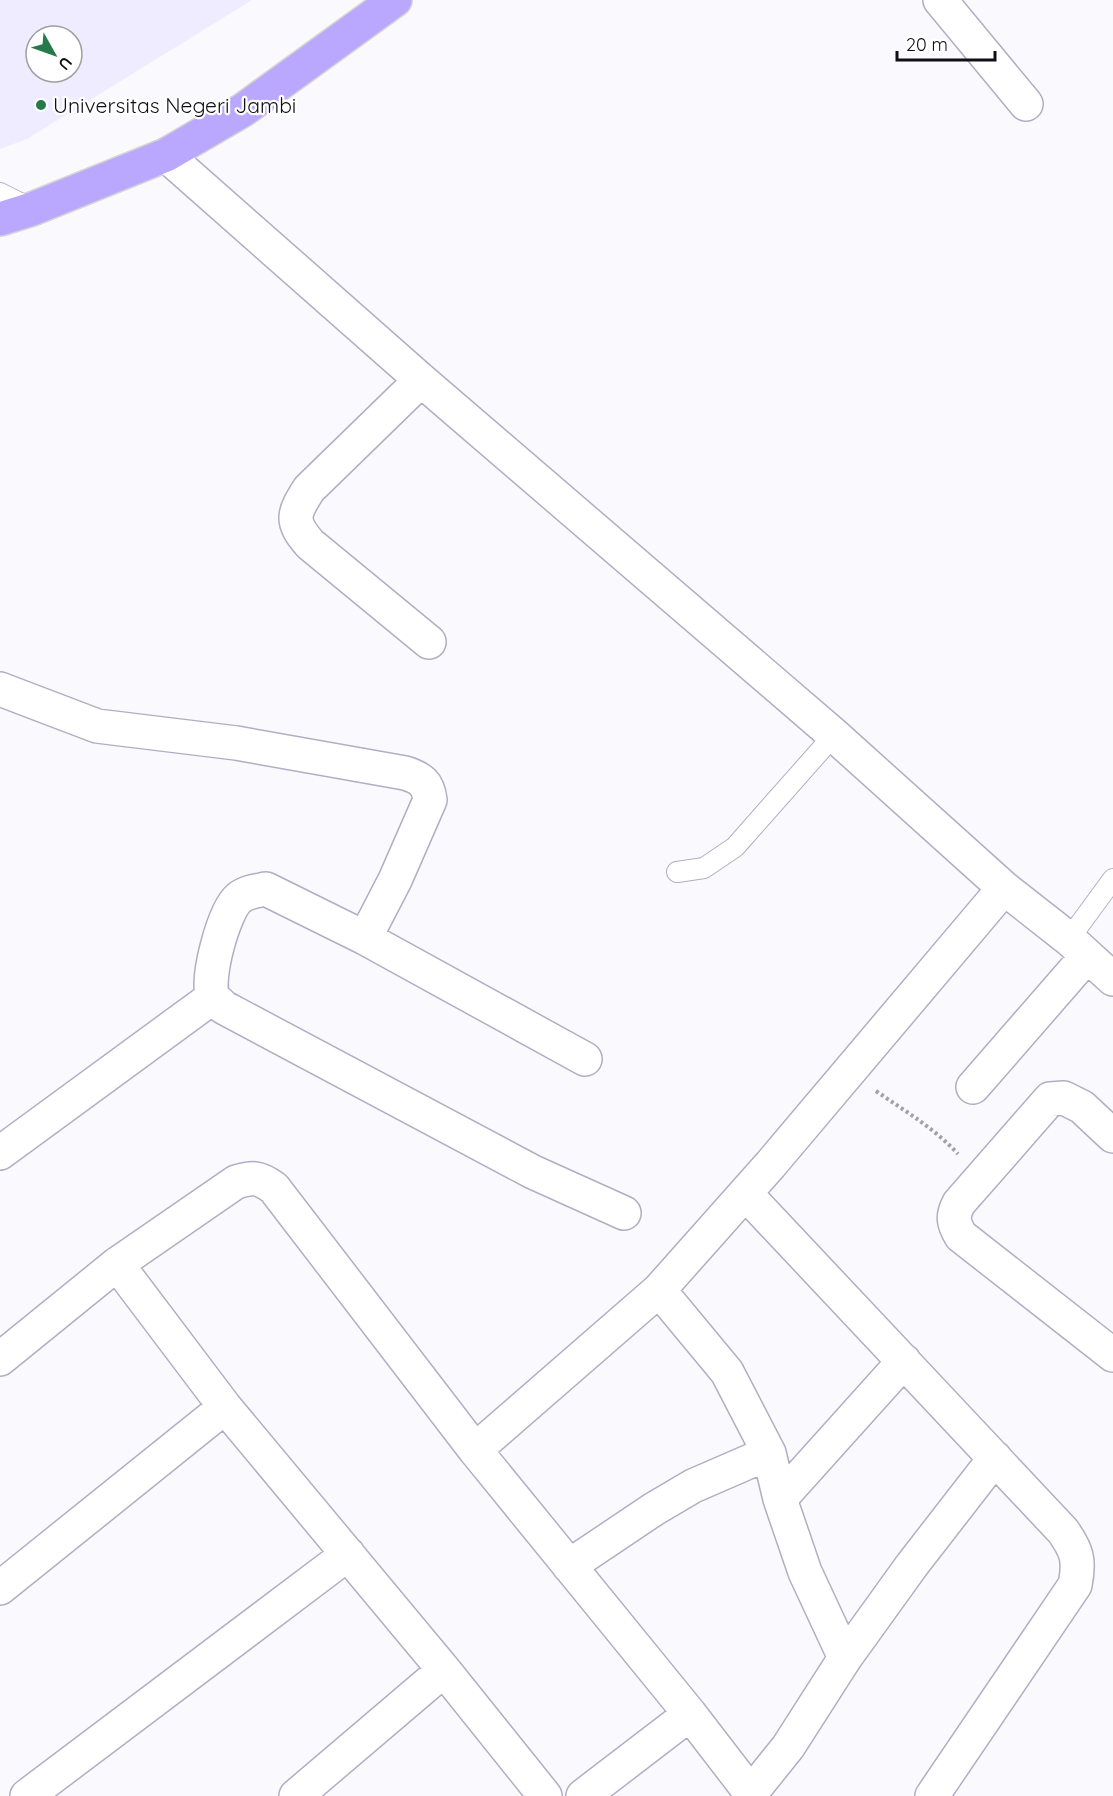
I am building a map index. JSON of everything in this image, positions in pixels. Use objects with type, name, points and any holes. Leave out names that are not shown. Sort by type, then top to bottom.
[{"type":"highway","points":[[0,219],[32,209],[166,155],[243,110],[395,0]]},
{"type":"street","points":[[940,0],[1026,105]]},
{"type":"street","points":[[166,155],[421,380],[834,735],[1004,888],[1078,947],[1113,979]]},
{"type":"street","points":[[421,380],[309,489],[297,507],[294,520],[300,533],[310,544],[429,642]]},
{"type":"street","points":[[0,688],[97,726],[236,743],[405,773],[420,778],[429,788],[430,800],[395,880],[365,938]]},
{"type":"street","points":[[475,1450],[659,1290],[746,1194],[1004,888]]},
{"type":"street","points":[[585,1059],[365,938],[266,889],[250,892],[238,898],[230,909],[218,939],[212,984],[213,997],[223,1007],[533,1172],[624,1213]]},
{"type":"street","points":[[973,1087],[1078,947]]},
{"type":"street","points":[[0,1153],[213,997]]},
{"type":"street","points":[[1113,1136],[1082,1107],[1064,1098],[1050,1099],[980,1178],[954,1212],[954,1224],[961,1236],[1113,1355]]},
{"type":"street","points":[[0,1359],[117,1264],[236,1182],[251,1177],[264,1181],[274,1188],[475,1450],[690,1714],[752,1794],[788,1746],[845,1658],[912,1565],[995,1458]]},
{"type":"street","points":[[746,1194],[1064,1531],[1075,1549],[1078,1567],[1075,1585],[932,1796]]},
{"type":"street","points":[[117,1264],[225,1407],[444,1670],[545,1796]]},
{"type":"street","points":[[659,1290],[727,1372],[769,1453],[780,1499],[805,1572],[845,1658]]},
{"type":"street","points":[[780,1499],[904,1361]]},
{"type":"street","points":[[0,1588],[225,1407]]},
{"type":"street","points":[[569,1566],[654,1509],[693,1486],[769,1453]]},
{"type":"street","points":[[27,1796],[348,1554]]},
{"type":"street","points":[[296,1796],[444,1670]]},
{"type":"street","points":[[583,1796],[690,1714]]},
{"type":"lane","points":[[0,193],[32,209]]},
{"type":"lane","points":[[677,872],[704,868],[735,847],[834,735]]},
{"type":"lane","points":[[1078,947],[1113,879]]},
{"type":"path","points":[[848,1072],[940,1135],[980,1178]]},
{"type":"shaded area","name":"Universitas Negeri Jambi","points":[[0,0],[252,0],[27,139],[0,149]]},
{"type":"place","name":"Universitas Negeri Jambi","points":[[41,105]]}]
